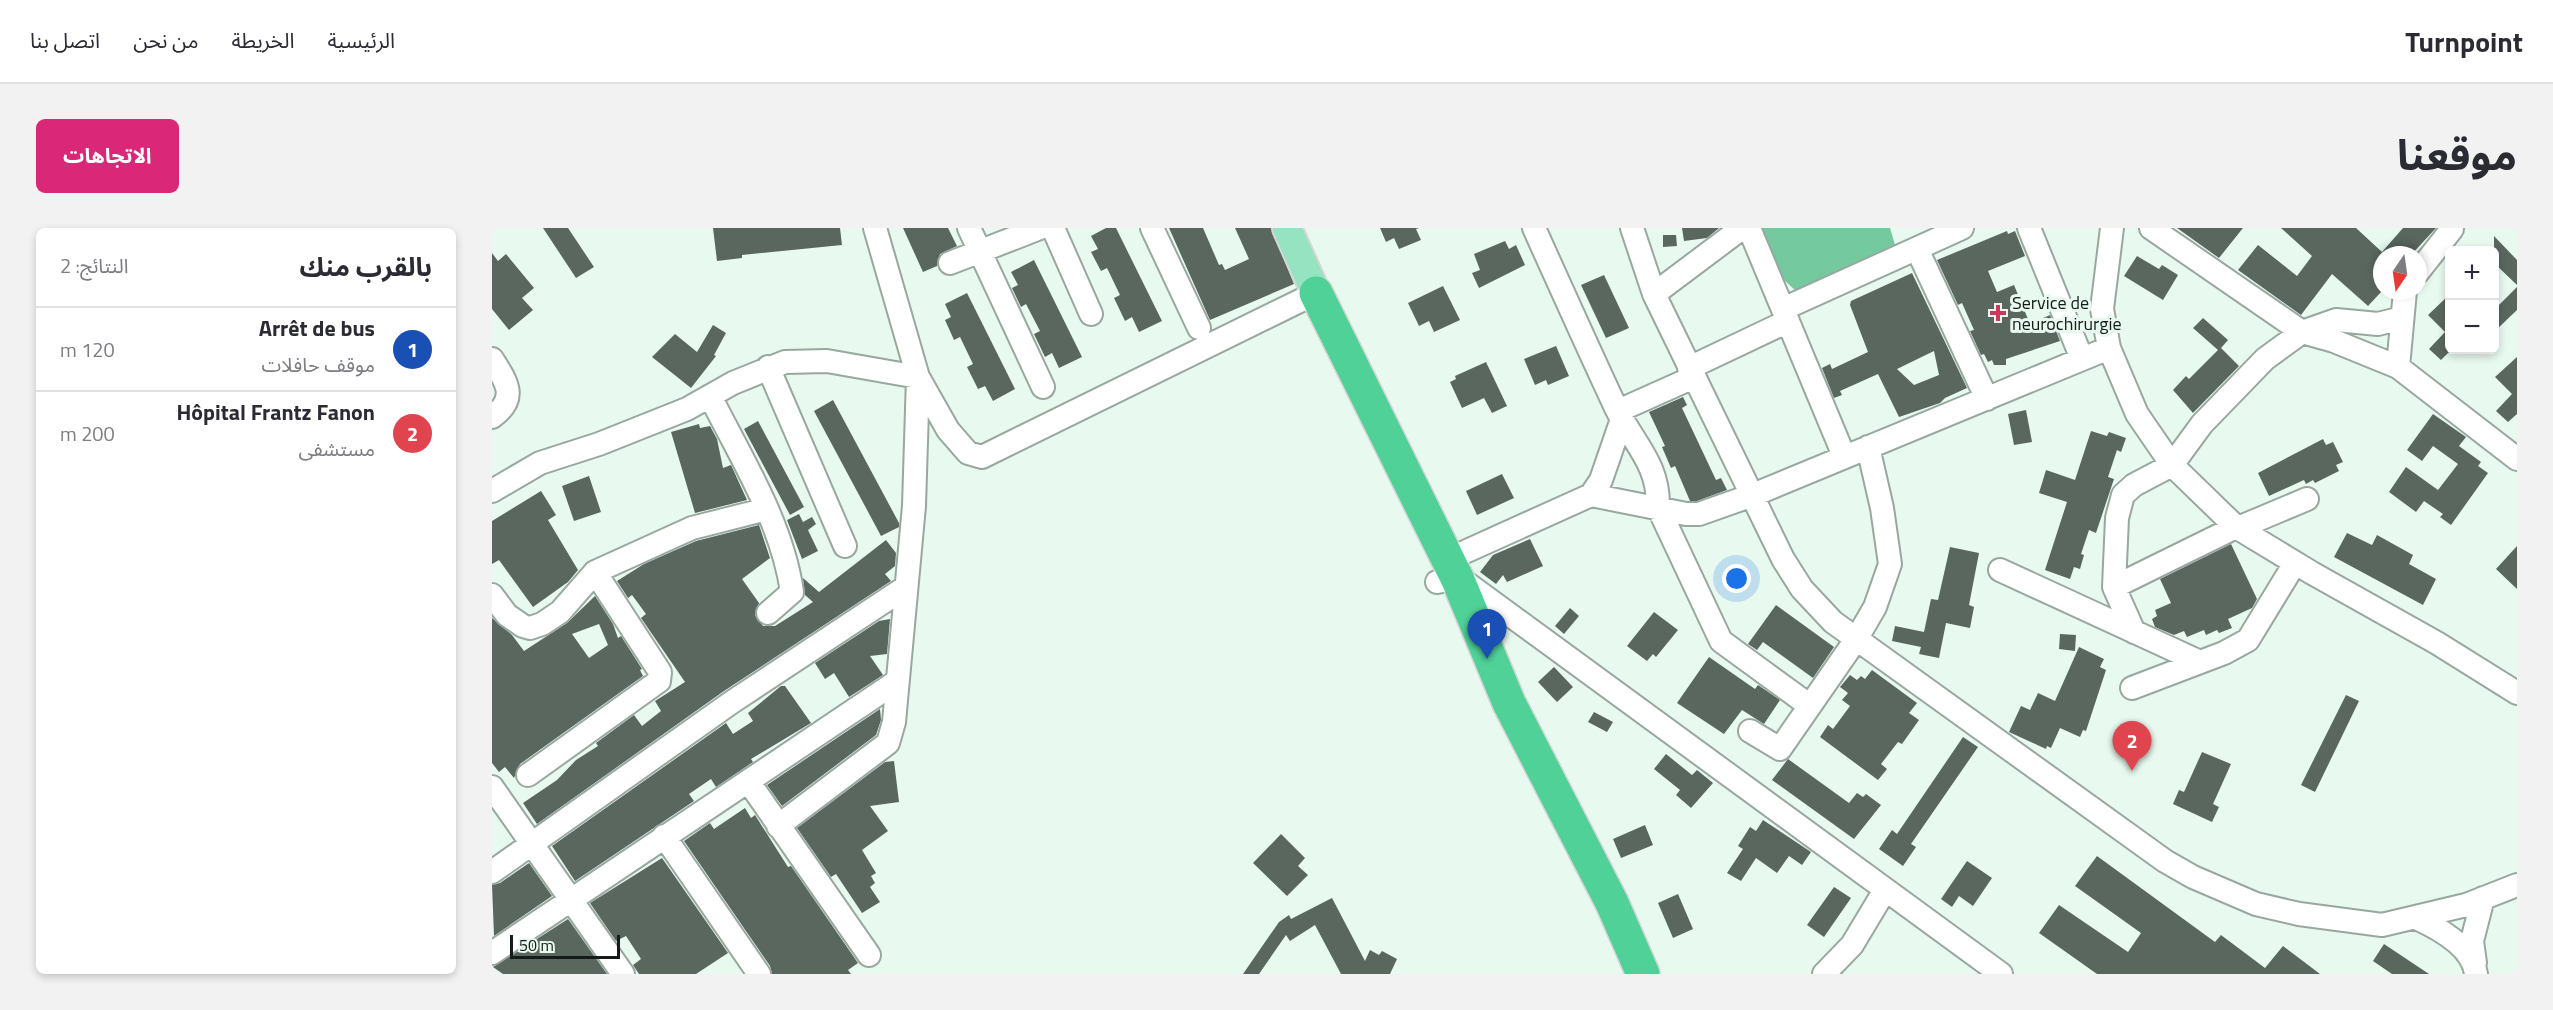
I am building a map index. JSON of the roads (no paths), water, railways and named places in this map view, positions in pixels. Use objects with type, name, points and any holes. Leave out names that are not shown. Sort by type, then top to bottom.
[{"type":"highway","points":[[1316,293],[1509,703],[1612,903],[1642,974]]},
{"type":"highway","points":[[1447,574],[1496,711],[1592,908],[1619,974]]},
{"type":"main road","points":[[1287,228],[1316,293]]},
{"type":"street","points":[[875,228],[918,377],[948,430],[968,453],[982,457],[1316,293]]},
{"type":"street","points":[[969,228],[1043,387]]},
{"type":"street","points":[[950,263],[978,250],[1040,228]]},
{"type":"street","points":[[1053,228],[1091,314]]},
{"type":"street","points":[[1152,228],[1199,328]]},
{"type":"street","points":[[1534,228],[1620,415],[1646,456],[1658,486],[1658,507],[1721,641],[1810,706]]},
{"type":"street","points":[[1632,228],[1654,294],[1783,559],[1802,589],[1833,622],[2165,861],[2193,877],[2256,904],[2299,914],[2382,925],[2416,918],[2517,885]]},
{"type":"street","points":[[1654,294],[1742,228]]},
{"type":"street","points":[[1749,228],[1844,456]]},
{"type":"street","points":[[1447,574],[1591,495],[1600,480],[1620,415],[1785,315],[1962,228]]},
{"type":"street","points":[[2029,228],[2082,359]]},
{"type":"street","points":[[2112,228],[2102,309],[2109,348],[2137,414],[2172,465],[2237,528],[2437,643],[2517,693]]},
{"type":"street","points":[[2151,228],[2302,332],[2334,341],[2398,367],[2517,459]]},
{"type":"street","points":[[2427,261],[2452,229]]},
{"type":"street","points":[[1917,249],[1987,399]]},
{"type":"street","points":[[2398,367],[2404,300]]},
{"type":"street","points":[[2134,632],[2114,587],[2117,518],[2123,495],[2134,485],[2172,465],[2210,416],[2265,359],[2302,332],[2336,320],[2378,324],[2402,318]]},
{"type":"street","points":[[1591,495],[1686,514],[1699,514],[1753,495],[2109,348]]},
{"type":"street","points":[[492,359],[507,382],[508,397],[504,409],[492,417]]},
{"type":"street","points":[[492,491],[540,463],[599,444],[687,409],[768,367],[784,362],[827,361],[918,377]]},
{"type":"street","points":[[768,367],[845,546]]},
{"type":"street","points":[[778,826],[888,743],[894,722],[914,506],[918,377]]},
{"type":"street","points":[[710,396],[767,509],[789,569],[792,592],[768,613]]},
{"type":"street","points":[[915,427],[948,430]]},
{"type":"street","points":[[1750,731],[1780,749],[1857,638],[1875,607],[1890,564],[1882,508],[1868,447]]},
{"type":"street","points":[[2114,587],[2237,528],[2307,499]]},
{"type":"street","points":[[492,595],[507,615],[530,627],[542,624],[560,612],[594,572],[692,528],[767,509]]},
{"type":"street","points":[[2132,688],[2200,662],[2248,640],[2295,563]]},
{"type":"street","points":[[2000,570],[2200,662]]},
{"type":"street","points":[[528,775],[659,681],[660,672],[594,572]]},
{"type":"street","points":[[1447,574],[1465,582],[2001,974]]},
{"type":"street","points":[[492,872],[732,702],[906,587]]},
{"type":"street","points":[[492,953],[896,682]]},
{"type":"street","points":[[748,781],[869,955]]},
{"type":"street","points":[[496,800],[573,899],[623,974]]},
{"type":"street","points":[[664,836],[759,974]]},
{"type":"street","points":[[1824,974],[1852,945],[1885,890]]},
{"type":"street","points":[[2475,968],[2472,941],[2483,898]]},
{"type":"street","points":[[2416,918],[2439,928],[2475,968]]},
{"type":"place","name":"Service de neurochirurgie","points":[[1998,313]]},
{"type":"place","name":"Arrêt de bus","points":[[1487,659]]},
{"type":"place","name":"Hôpital Frantz Fanon","points":[[2132,771]]}]
